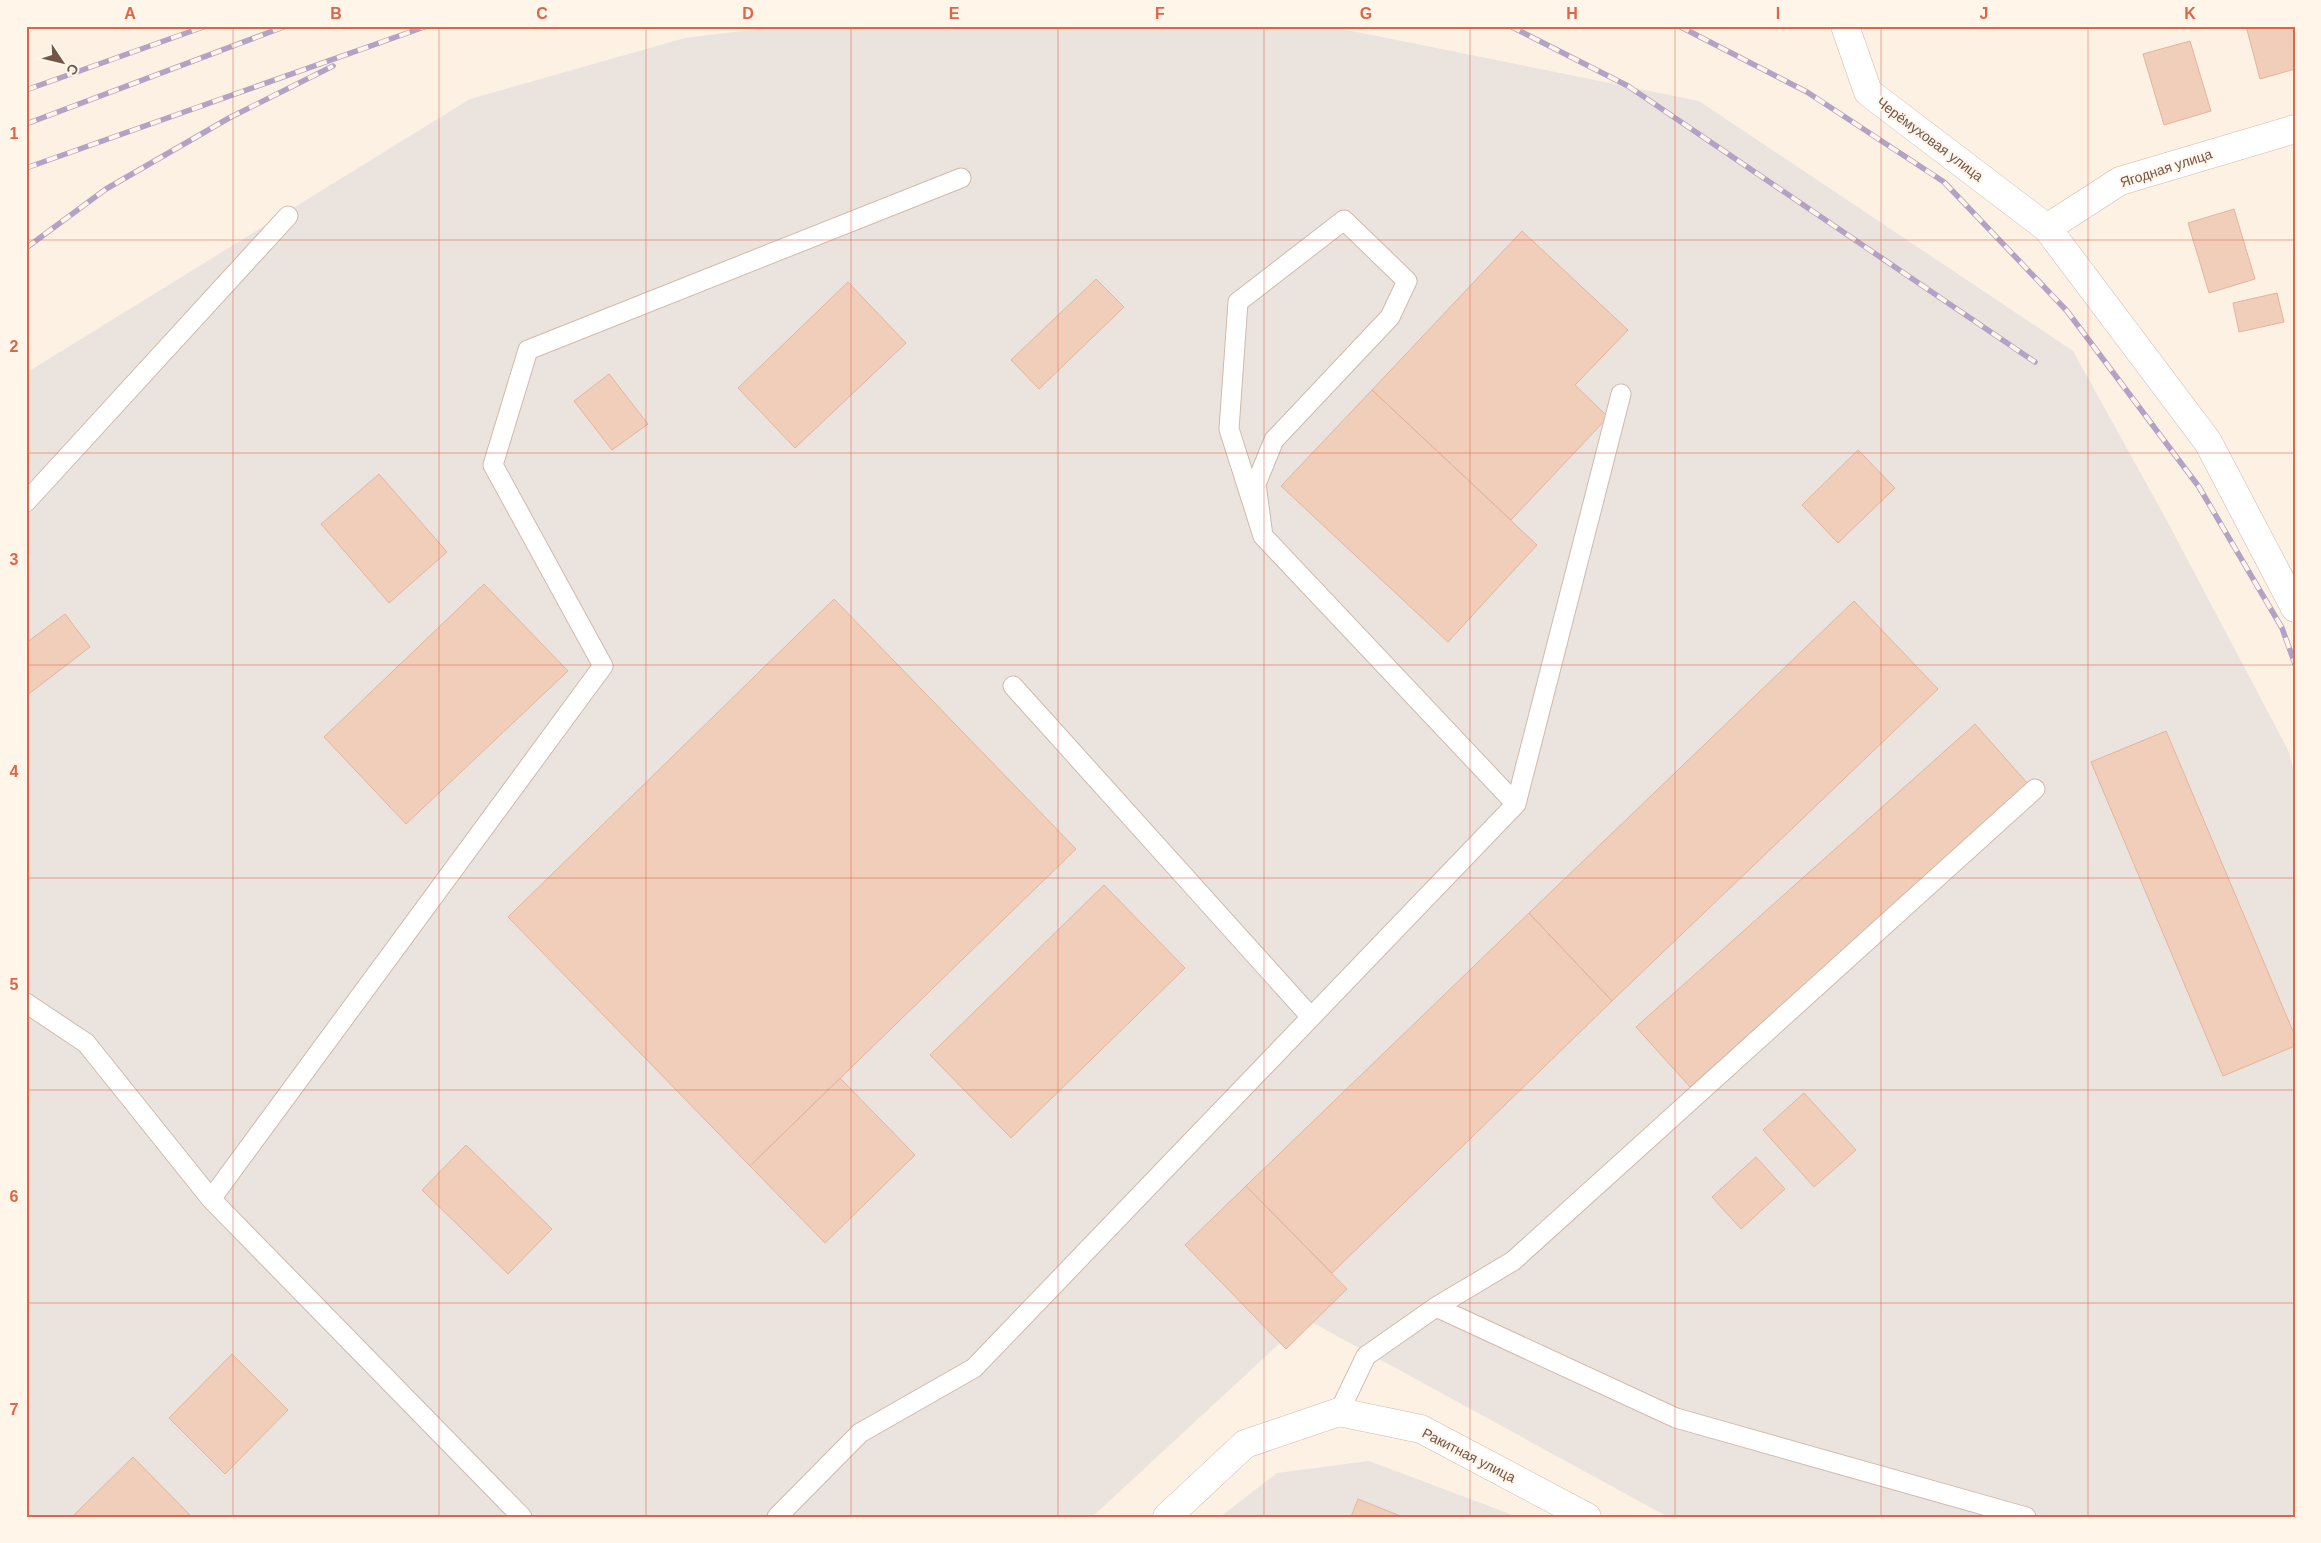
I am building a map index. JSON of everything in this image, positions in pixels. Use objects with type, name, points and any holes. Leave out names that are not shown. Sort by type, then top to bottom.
[{"type":"street","name":"Черёмуховая улица","points":[[1845,26],[1868,92],[2047,228],[2208,442],[2295,608]]},
{"type":"street","name":"Ягодная улица","points":[[2047,228],[2120,181],[2295,129]]},
{"type":"street","points":[[1167,1517],[1245,1444],[1339,1412]]},
{"type":"street","name":"Ракитная улица","points":[[1339,1412],[1421,1429],[1587,1517]]},
{"type":"lane","points":[[211,1198],[603,666],[493,465],[528,350],[961,178]]},
{"type":"lane","points":[[26,502],[288,216]]},
{"type":"lane","points":[[1262,536],[1256,484],[1274,440],[1390,317],[1407,281],[1344,220],[1238,302],[1229,429],[1262,536],[1516,804]]},
{"type":"lane","points":[[777,1517],[860,1433],[974,1368],[1516,804],[1621,394]]},
{"type":"lane","points":[[1013,686],[1311,1017]]},
{"type":"lane","points":[[1339,1412],[1366,1356],[1436,1307],[1513,1261],[2035,789]]},
{"type":"lane","points":[[26,1003],[86,1043],[211,1198],[522,1517]]},
{"type":"lane","points":[[1436,1307],[1676,1418],[2026,1516]]},
{"type":"shaded area","points":[[782,26],[1315,26],[1342,29],[1699,101],[2073,351],[2166,519],[2288,750],[2295,774],[2295,1517],[1668,1517],[1306,1319],[1092,1517],[26,1517],[26,373],[470,99],[685,38]]},
{"type":"shaded area","points":[[1369,1461],[1518,1517],[1220,1517],[1277,1473]]},
{"type":"building","points":[[2246,26],[2295,26],[2295,69],[2260,79]]},
{"type":"building","points":[[2190,41],[2211,111],[2164,125],[2143,54]]},
{"type":"building","points":[[2234,209],[2255,279],[2209,293],[2188,223]]},
{"type":"building","points":[[1522,231],[1628,330],[1575,385],[1608,417],[1511,520],[1372,390]]},
{"type":"building","points":[[1096,279],[1124,307],[1039,389],[1011,360]]},
{"type":"building","points":[[848,282],[906,343],[795,448],[738,388]]},
{"type":"building","points":[[2277,293],[2284,322],[2239,332],[2233,303]]},
{"type":"building","points":[[609,374],[648,424],[612,450],[574,401]]},
{"type":"building","points":[[1372,390],[1537,545],[1448,642],[1281,486]]},
{"type":"building","points":[[1858,450],[1895,488],[1838,543],[1802,505]]},
{"type":"building","points":[[379,474],[447,552],[389,603],[321,524]]},
{"type":"building","points":[[484,584],[568,671],[406,824],[324,737]]},
{"type":"building","points":[[834,599],[1076,849],[750,1166],[508,917]]},
{"type":"building","points":[[1854,601],[1938,689],[1612,1001],[1529,913]]},
{"type":"building","points":[[65,614],[90,647],[26,696],[26,643]]},
{"type":"building","points":[[1975,724],[2028,784],[1690,1087],[1636,1027]]},
{"type":"building","points":[[2166,731],[2295,1036],[2295,1046],[2223,1076],[2091,762]]},
{"type":"building","points":[[1104,885],[1185,968],[1011,1138],[930,1055]]},
{"type":"building","points":[[1529,913],[1612,1001],[1332,1273],[1246,1186]]},
{"type":"building","points":[[840,1078],[915,1155],[825,1243],[750,1166]]},
{"type":"building","points":[[1804,1093],[1856,1150],[1814,1187],[1763,1130]]},
{"type":"building","points":[[466,1145],[552,1229],[508,1274],[422,1190]]},
{"type":"building","points":[[1756,1157],[1785,1189],[1741,1229],[1712,1197]]},
{"type":"building","points":[[1246,1186],[1347,1289],[1286,1349],[1185,1245]]},
{"type":"building","points":[[232,1354],[288,1410],[225,1474],[169,1418]]},
{"type":"building","points":[[133,1457],[191,1516],[72,1517]]},
{"type":"building","points":[[1358,1499],[1403,1517],[1351,1517]]},
{"type":"railway","points":[[26,90],[206,26]]},
{"type":"railway","points":[[26,124],[286,26]]},
{"type":"railway","points":[[26,168],[427,26]]},
{"type":"railway","points":[[1510,26],[1628,86],[2035,362]]},
{"type":"railway","points":[[1679,26],[1807,92],[1944,182],[2067,311],[2199,487],[2282,628],[2295,664]]},
{"type":"railway","points":[[26,248],[106,189],[229,118],[333,66]]}]
